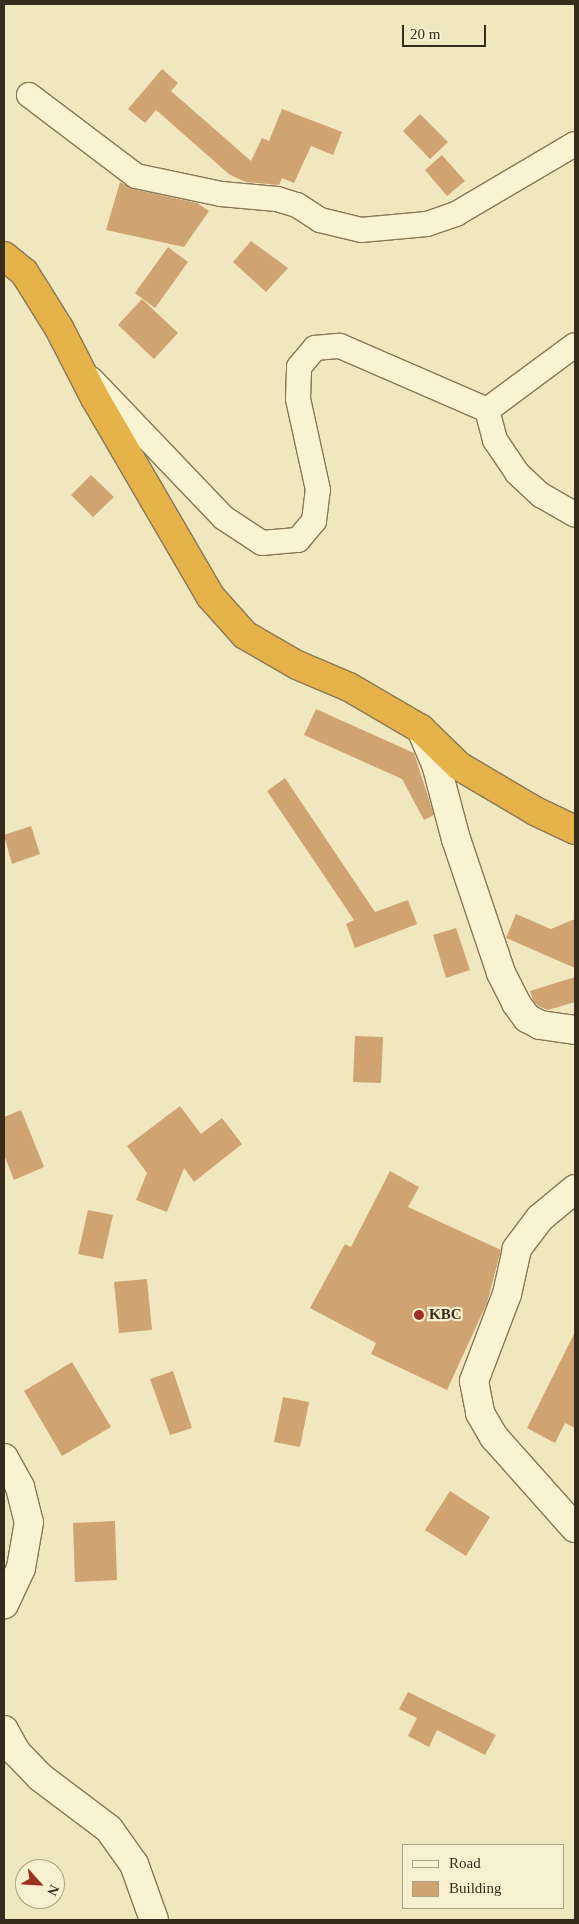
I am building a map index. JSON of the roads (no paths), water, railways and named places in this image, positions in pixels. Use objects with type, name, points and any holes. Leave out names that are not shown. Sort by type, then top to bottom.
[{"type":"highway","points":[[4,256],[24,272],[211,597],[245,635],[297,665],[349,687],[422,729],[459,766],[535,811],[575,830]]},
{"type":"street","points":[[29,95],[136,176],[221,194],[277,199],[297,205],[320,220],[361,230],[427,224],[456,214],[575,144]]},
{"type":"street","points":[[488,410],[575,345]]},
{"type":"street","points":[[78,365],[224,518],[262,543],[298,540],[314,521],[318,490],[298,399],[300,367],[315,348],[340,346],[488,410]]},
{"type":"street","points":[[488,410],[495,440],[517,473],[541,495],[575,515]]},
{"type":"street","points":[[422,729],[436,764],[456,839],[501,973],[516,1004],[527,1018],[540,1025],[575,1030]]},
{"type":"street","points":[[575,1189],[540,1218],[517,1249],[507,1294],[474,1381],[480,1413],[494,1438],[575,1528]]},
{"type":"street","points":[[4,1458],[20,1487],[29,1522],[22,1568],[4,1604]]},
{"type":"street","points":[[4,1730],[17,1753],[40,1777],[109,1829],[134,1864],[154,1920]]},
{"type":"place","name":"KBC","points":[[419,1315]]}]
